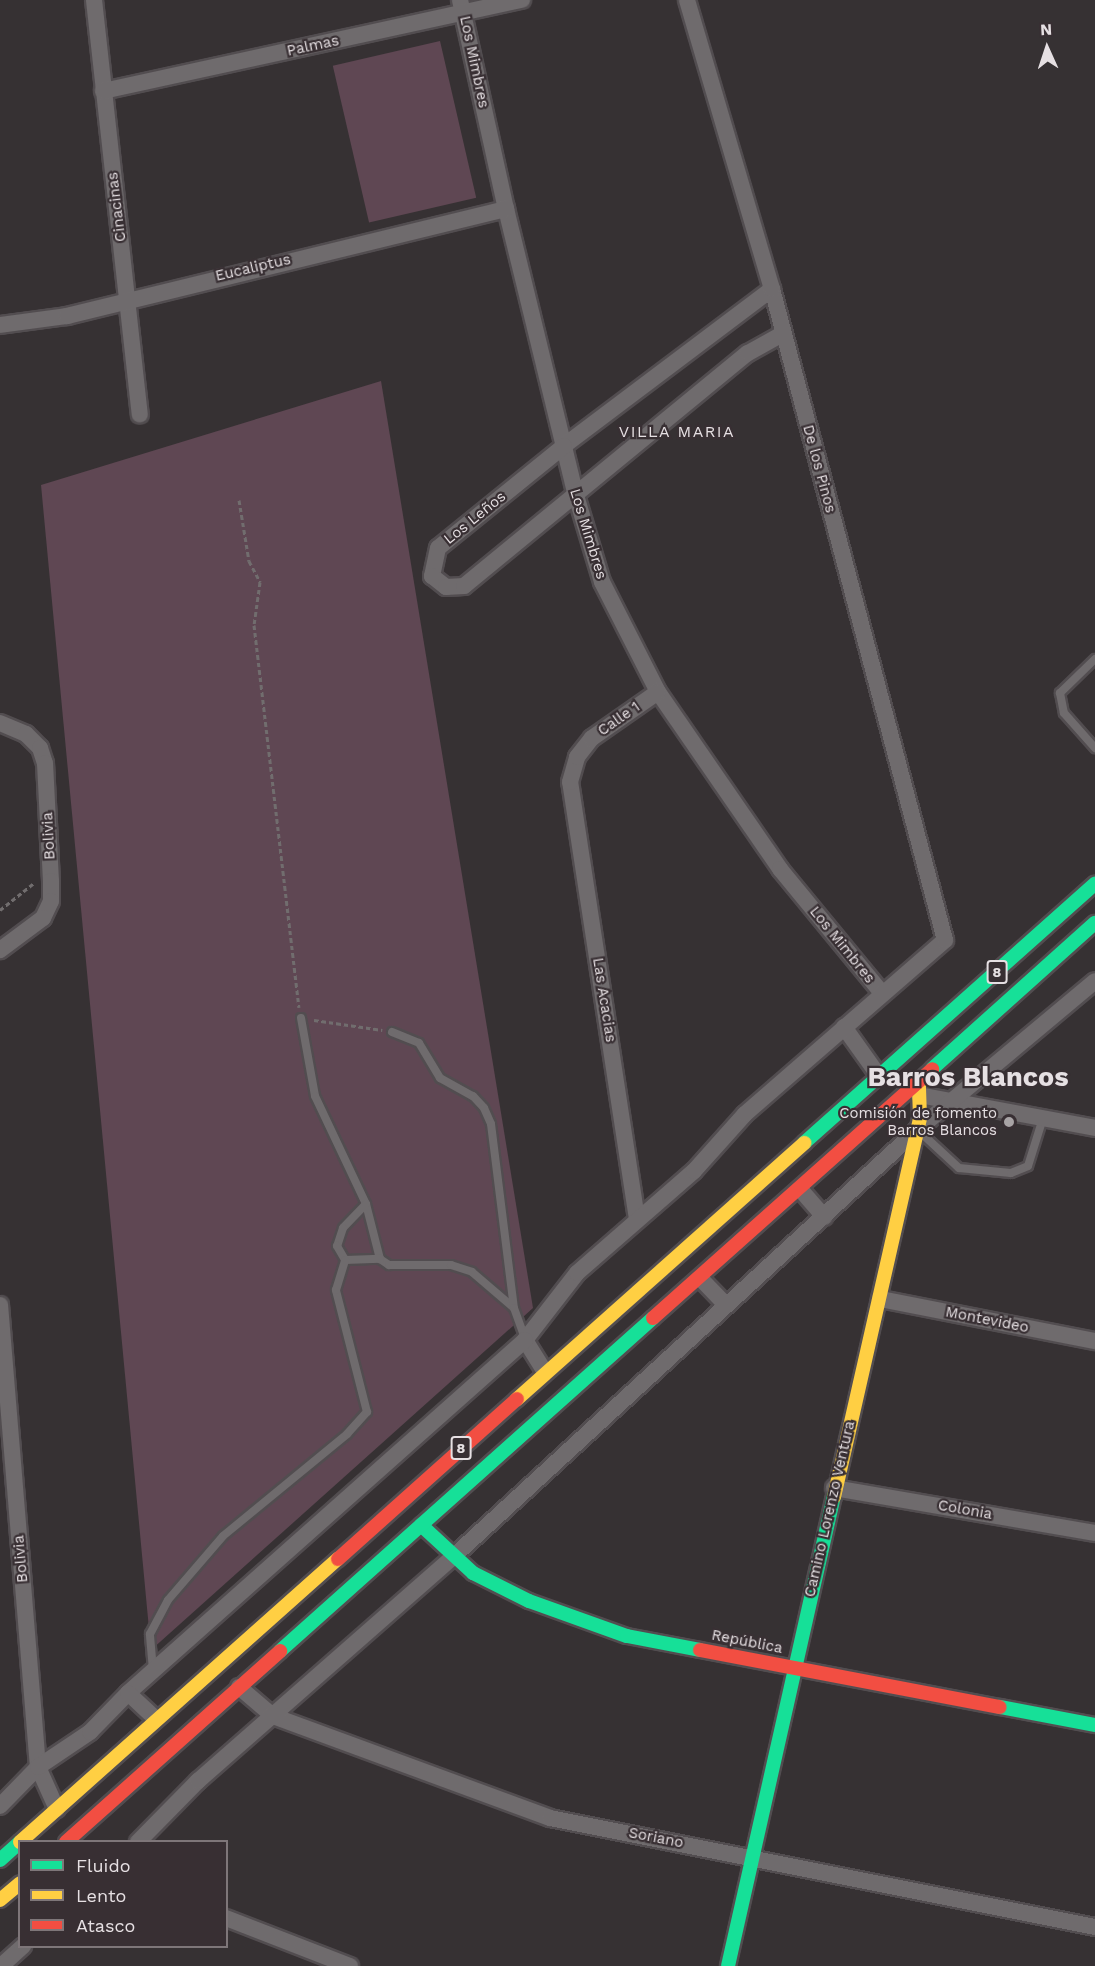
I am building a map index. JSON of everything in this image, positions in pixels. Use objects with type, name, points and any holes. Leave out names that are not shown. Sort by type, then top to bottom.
[{"type":"main road","name":"8","points":[[22,1840],[1095,884]]},
{"type":"main road","name":"8","points":[[68,1840],[800,1189],[919,1088],[1095,923]]},
{"type":"main road","name":"Camino Lorenzo Ventura","points":[[728,1966],[834,1488],[880,1299],[917,1130],[919,1088]]},
{"type":"main road","name":"República","points":[[421,1525],[473,1574],[529,1601],[627,1636],[1095,1725]]},
{"type":"main road","name":"8","points":[[0,1860],[18,1844]]},
{"type":"main road","points":[[0,1900],[18,1885]]},
{"type":"street","name":"Cinacinas","points":[[94,0],[140,414]]},
{"type":"street","name":"Palmas","points":[[104,91],[462,7],[522,0]]},
{"type":"street","name":"De los Pinos","points":[[687,0],[772,289],[782,334],[945,940],[882,993]]},
{"type":"street","name":"Los Mimbres","points":[[462,7],[506,209],[575,492],[602,582],[658,692],[780,869],[882,993]]},
{"type":"street","name":"Eucaliptus","points":[[0,325],[40,321],[127,298],[506,209]]},
{"type":"street","name":"Los Leños","points":[[772,289],[564,446],[438,548],[432,576],[446,587],[464,586],[575,492],[748,353],[782,334]]},
{"type":"street","name":"Calle 1","points":[[570,782],[577,757],[592,738],[658,692]]},
{"type":"street","name":"Bolivia","points":[[0,723],[26,734],[40,748],[45,763],[51,872],[51,901],[43,918],[0,950]]},
{"type":"street","name":"Las Acacias","points":[[570,782],[637,1219]]},
{"type":"street","points":[[140,1840],[198,1781],[453,1557],[917,1130],[1095,981]]},
{"type":"street","points":[[0,1806],[39,1767],[90,1732],[128,1693],[525,1340],[577,1273],[694,1171],[745,1114],[882,993]]},
{"type":"street","points":[[844,1027],[879,1076]]},
{"type":"street","points":[[902,1055],[919,1088],[953,1101],[1095,1128]]},
{"type":"street","points":[[800,1189],[824,1217]]},
{"type":"street","points":[[700,1278],[726,1305]]},
{"type":"street","name":"Montevideo","points":[[880,1299],[1095,1341]]},
{"type":"street","name":"Bolivia","points":[[0,1305],[5,1418],[39,1767],[57,1809]]},
{"type":"street","points":[[525,1340],[545,1372]]},
{"type":"street","name":"Colonia","points":[[834,1488],[1095,1533]]},
{"type":"street","name":"Soriano","points":[[239,1687],[273,1716],[550,1818],[751,1856],[1095,1927]]},
{"type":"street","points":[[128,1693],[156,1719]]},
{"type":"street","points":[[228,1919],[350,1966]]},
{"type":"street","points":[[1,1966],[22,1948]]},
{"type":"lane","points":[[1095,659],[1060,693],[1065,713],[1095,748]]},
{"type":"lane","points":[[301,1018],[315,1096],[366,1204],[380,1259]]},
{"type":"lane","points":[[392,1032],[419,1043],[440,1078],[473,1096],[484,1108],[491,1124],[514,1308],[525,1340]]},
{"type":"lane","points":[[917,1130],[959,1168],[1011,1173],[1028,1166],[1043,1118]]},
{"type":"lane","points":[[153,1671],[150,1634],[168,1600],[223,1536],[347,1434],[367,1412],[336,1290],[345,1260],[337,1246],[343,1228],[366,1204]]},
{"type":"lane","points":[[345,1260],[380,1259],[389,1265],[451,1265],[472,1272],[514,1308]]},
{"type":"path","points":[[239,500],[249,561],[260,582],[255,625],[301,1018],[392,1032]]},
{"type":"path","points":[[0,910],[51,872]]},
{"type":"shaded area","points":[[440,41],[476,198],[369,223],[333,66]]},
{"type":"shaded area","points":[[381,381],[533,1308],[151,1650],[41,485]]},
{"type":"traffic: fast","points":[[804,1143],[1095,884]]},
{"type":"traffic: fast","points":[[932,1069],[1095,923]]},
{"type":"traffic: fast","points":[[280,1651],[653,1318]]},
{"type":"traffic: fast","points":[[728,1966],[834,1497]]},
{"type":"traffic: fast","points":[[421,1525],[473,1573],[529,1601],[627,1636],[700,1650]]},
{"type":"traffic: fast","points":[[1000,1707],[1095,1725]]},
{"type":"traffic: fast","points":[[0,1860],[18,1844]]},
{"type":"traffic: slow","points":[[834,1497],[920,1117],[919,1081]]},
{"type":"traffic: slow","points":[[517,1399],[804,1143]]},
{"type":"traffic: slow","points":[[22,1840],[338,1559]]},
{"type":"traffic: slow","points":[[0,1900],[18,1885]]},
{"type":"traffic: jam","points":[[653,1318],[932,1069]]},
{"type":"traffic: jam","points":[[338,1559],[517,1399]]},
{"type":"traffic: jam","points":[[700,1650],[1000,1707]]},
{"type":"traffic: jam","points":[[68,1840],[280,1651]]},
{"type":"place","name":"Comisión de fomento Barros Blancos","points":[[1009,1122]]},
{"type":"district","name":"VILLA MARIA","points":[[677,432]]},
{"type":"district","name":"Barros Blancos","points":[[968,1078]]}]
